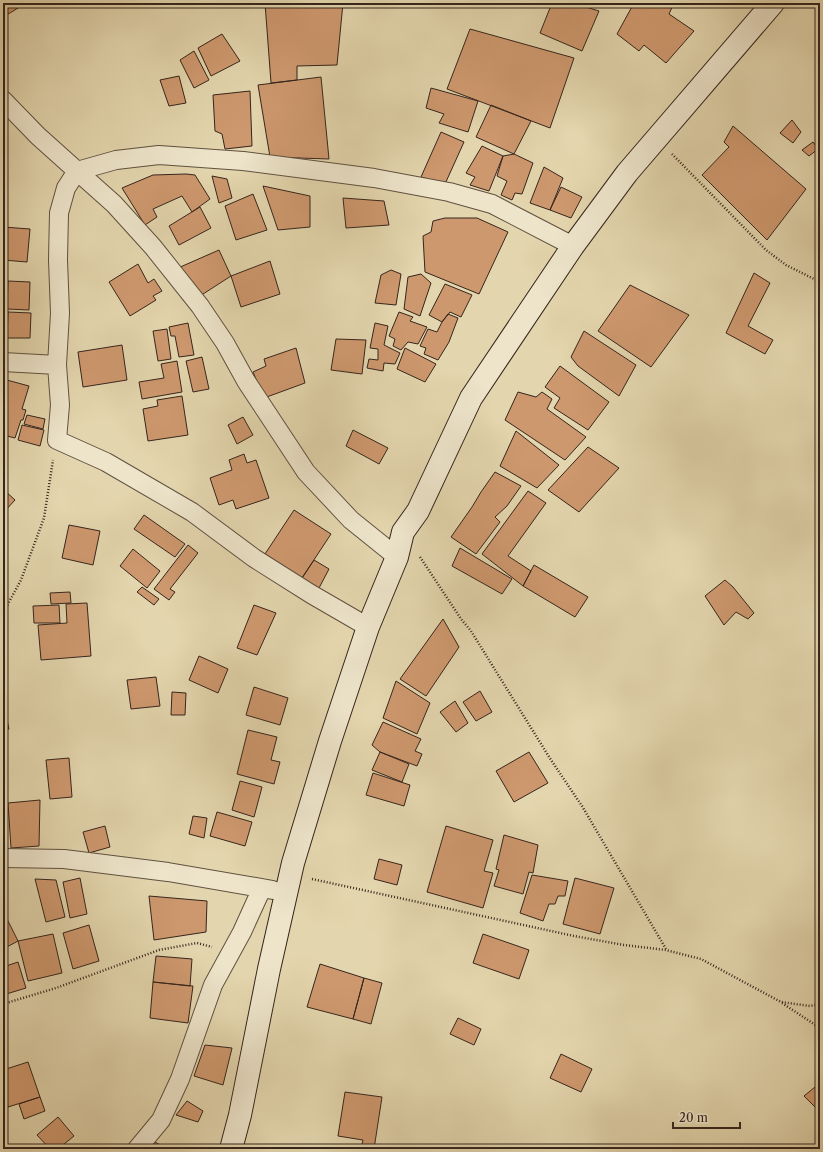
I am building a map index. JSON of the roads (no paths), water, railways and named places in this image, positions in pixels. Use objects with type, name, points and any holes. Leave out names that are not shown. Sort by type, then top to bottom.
[{"type":"street","points":[[231,1149],[240,1115],[267,977],[288,883],[330,741],[368,627],[397,557],[403,532],[418,511],[471,398],[573,246],[628,173],[773,3]]},
{"type":"street","points":[[3,100],[38,136],[114,204],[154,247],[200,306],[225,343],[246,381],[306,472],[351,520],[397,557]]},
{"type":"street","points":[[368,627],[310,594],[254,558],[192,512],[106,462],[57,440],[60,405],[57,365],[60,313],[58,260],[59,213],[66,188],[77,171],[116,160],[159,155],[243,161],[374,178],[448,192],[492,204],[573,246]]},
{"type":"street","points":[[3,362],[57,365]]},
{"type":"street","points":[[3,858],[64,859],[168,872],[262,888],[288,883]]},
{"type":"street","points":[[137,1149],[161,1120],[180,1079],[213,985],[232,952],[262,888]]}]
